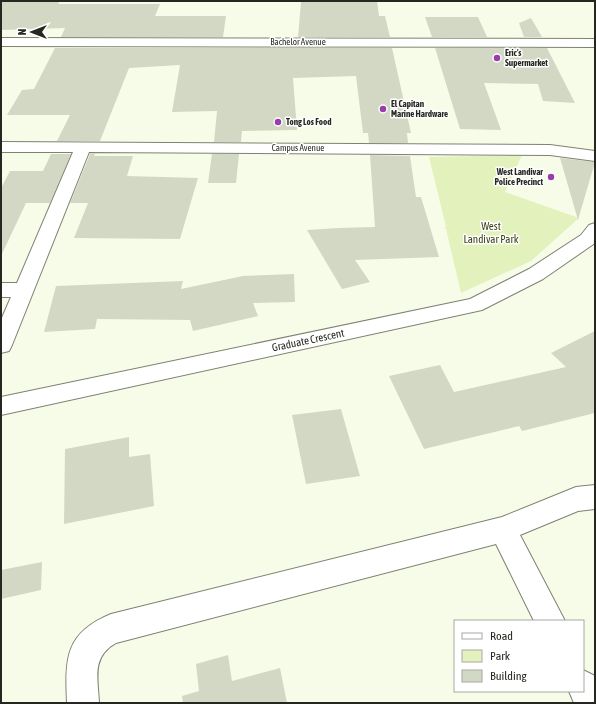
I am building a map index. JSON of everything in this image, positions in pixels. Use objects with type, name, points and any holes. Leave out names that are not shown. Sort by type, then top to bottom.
[{"type":"street","name":"Bachelor Avenue","points":[[1,42],[595,43]]},
{"type":"street","name":"Campus Avenue","points":[[1,147],[550,150],[595,156]]},
{"type":"street","points":[[1,345],[83,147]]},
{"type":"street","name":"Graduate Crescent","points":[[1,406],[476,305],[536,274],[588,239],[595,229]]},
{"type":"street","points":[[1,290],[24,290]]},
{"type":"street","points":[[83,703],[82,663],[87,648],[98,635],[111,629],[503,529],[576,499],[595,497]]},
{"type":"street","points":[[503,529],[549,620]]},
{"type":"street","points":[[584,688],[592,703]]},
{"type":"green space","name":"West Landivar Park","points":[[522,155],[505,192],[579,218],[531,261],[461,293],[446,229],[444,228],[446,227],[429,157]]},
{"type":"building","points":[[1,1],[60,1],[58,4],[160,4],[155,16],[226,16],[223,37],[61,37],[65,28],[1,30]]},
{"type":"building","points":[[350,1],[377,1],[379,16],[385,16],[390,37],[298,37],[301,2],[351,2]]},
{"type":"building","points":[[425,17],[478,17],[487,37],[432,37]]},
{"type":"building","points":[[531,18],[542,37],[524,37],[519,23]]},
{"type":"building","points":[[55,48],[392,48],[411,133],[407,133],[408,143],[369,143],[368,133],[363,133],[356,76],[293,78],[297,130],[242,131],[241,142],[214,142],[217,111],[172,112],[180,65],[129,68],[100,141],[57,141],[70,115],[7,115],[22,90],[34,89]]},
{"type":"building","points":[[435,48],[547,48],[575,103],[543,101],[538,84],[484,83],[501,130],[460,129]]},
{"type":"building","points":[[51,154],[71,154],[50,203],[26,203],[1,256],[1,188],[10,171],[43,171]]},
{"type":"building","points":[[90,154],[95,154],[94,156],[133,156],[127,176],[198,178],[180,239],[74,238],[88,203],[70,203]]},
{"type":"building","points":[[212,154],[239,154],[236,183],[208,183]]},
{"type":"building","points":[[370,155],[410,156],[416,197],[421,197],[439,257],[355,260],[370,282],[342,289],[307,230],[375,227]]},
{"type":"building","points":[[560,158],[595,162],[578,220]]},
{"type":"building","points":[[294,274],[295,302],[253,303],[258,316],[193,331],[190,320],[97,319],[95,329],[44,332],[56,286],[183,281],[181,289],[243,276]]},
{"type":"building","points":[[595,331],[595,413],[522,431],[519,426],[424,449],[389,376],[440,365],[454,392],[566,367],[551,353]]},
{"type":"building","points":[[341,409],[360,476],[306,484],[292,415]]},
{"type":"building","points":[[129,437],[129,457],[150,454],[154,506],[64,524],[65,449]]},
{"type":"building","points":[[42,562],[41,590],[1,599],[1,570]]},
{"type":"building","points":[[228,655],[232,681],[280,668],[287,703],[183,703],[182,696],[199,691],[196,664]]},
{"type":"place","name":"Eric's Supermarket","points":[[497,58]]},
{"type":"place","name":"El Capitan Marine Hardware","points":[[383,109]]},
{"type":"place","name":"Tong Los Food","points":[[278,122]]},
{"type":"place","name":"West Landivar Police Precinct","points":[[551,177]]}]
